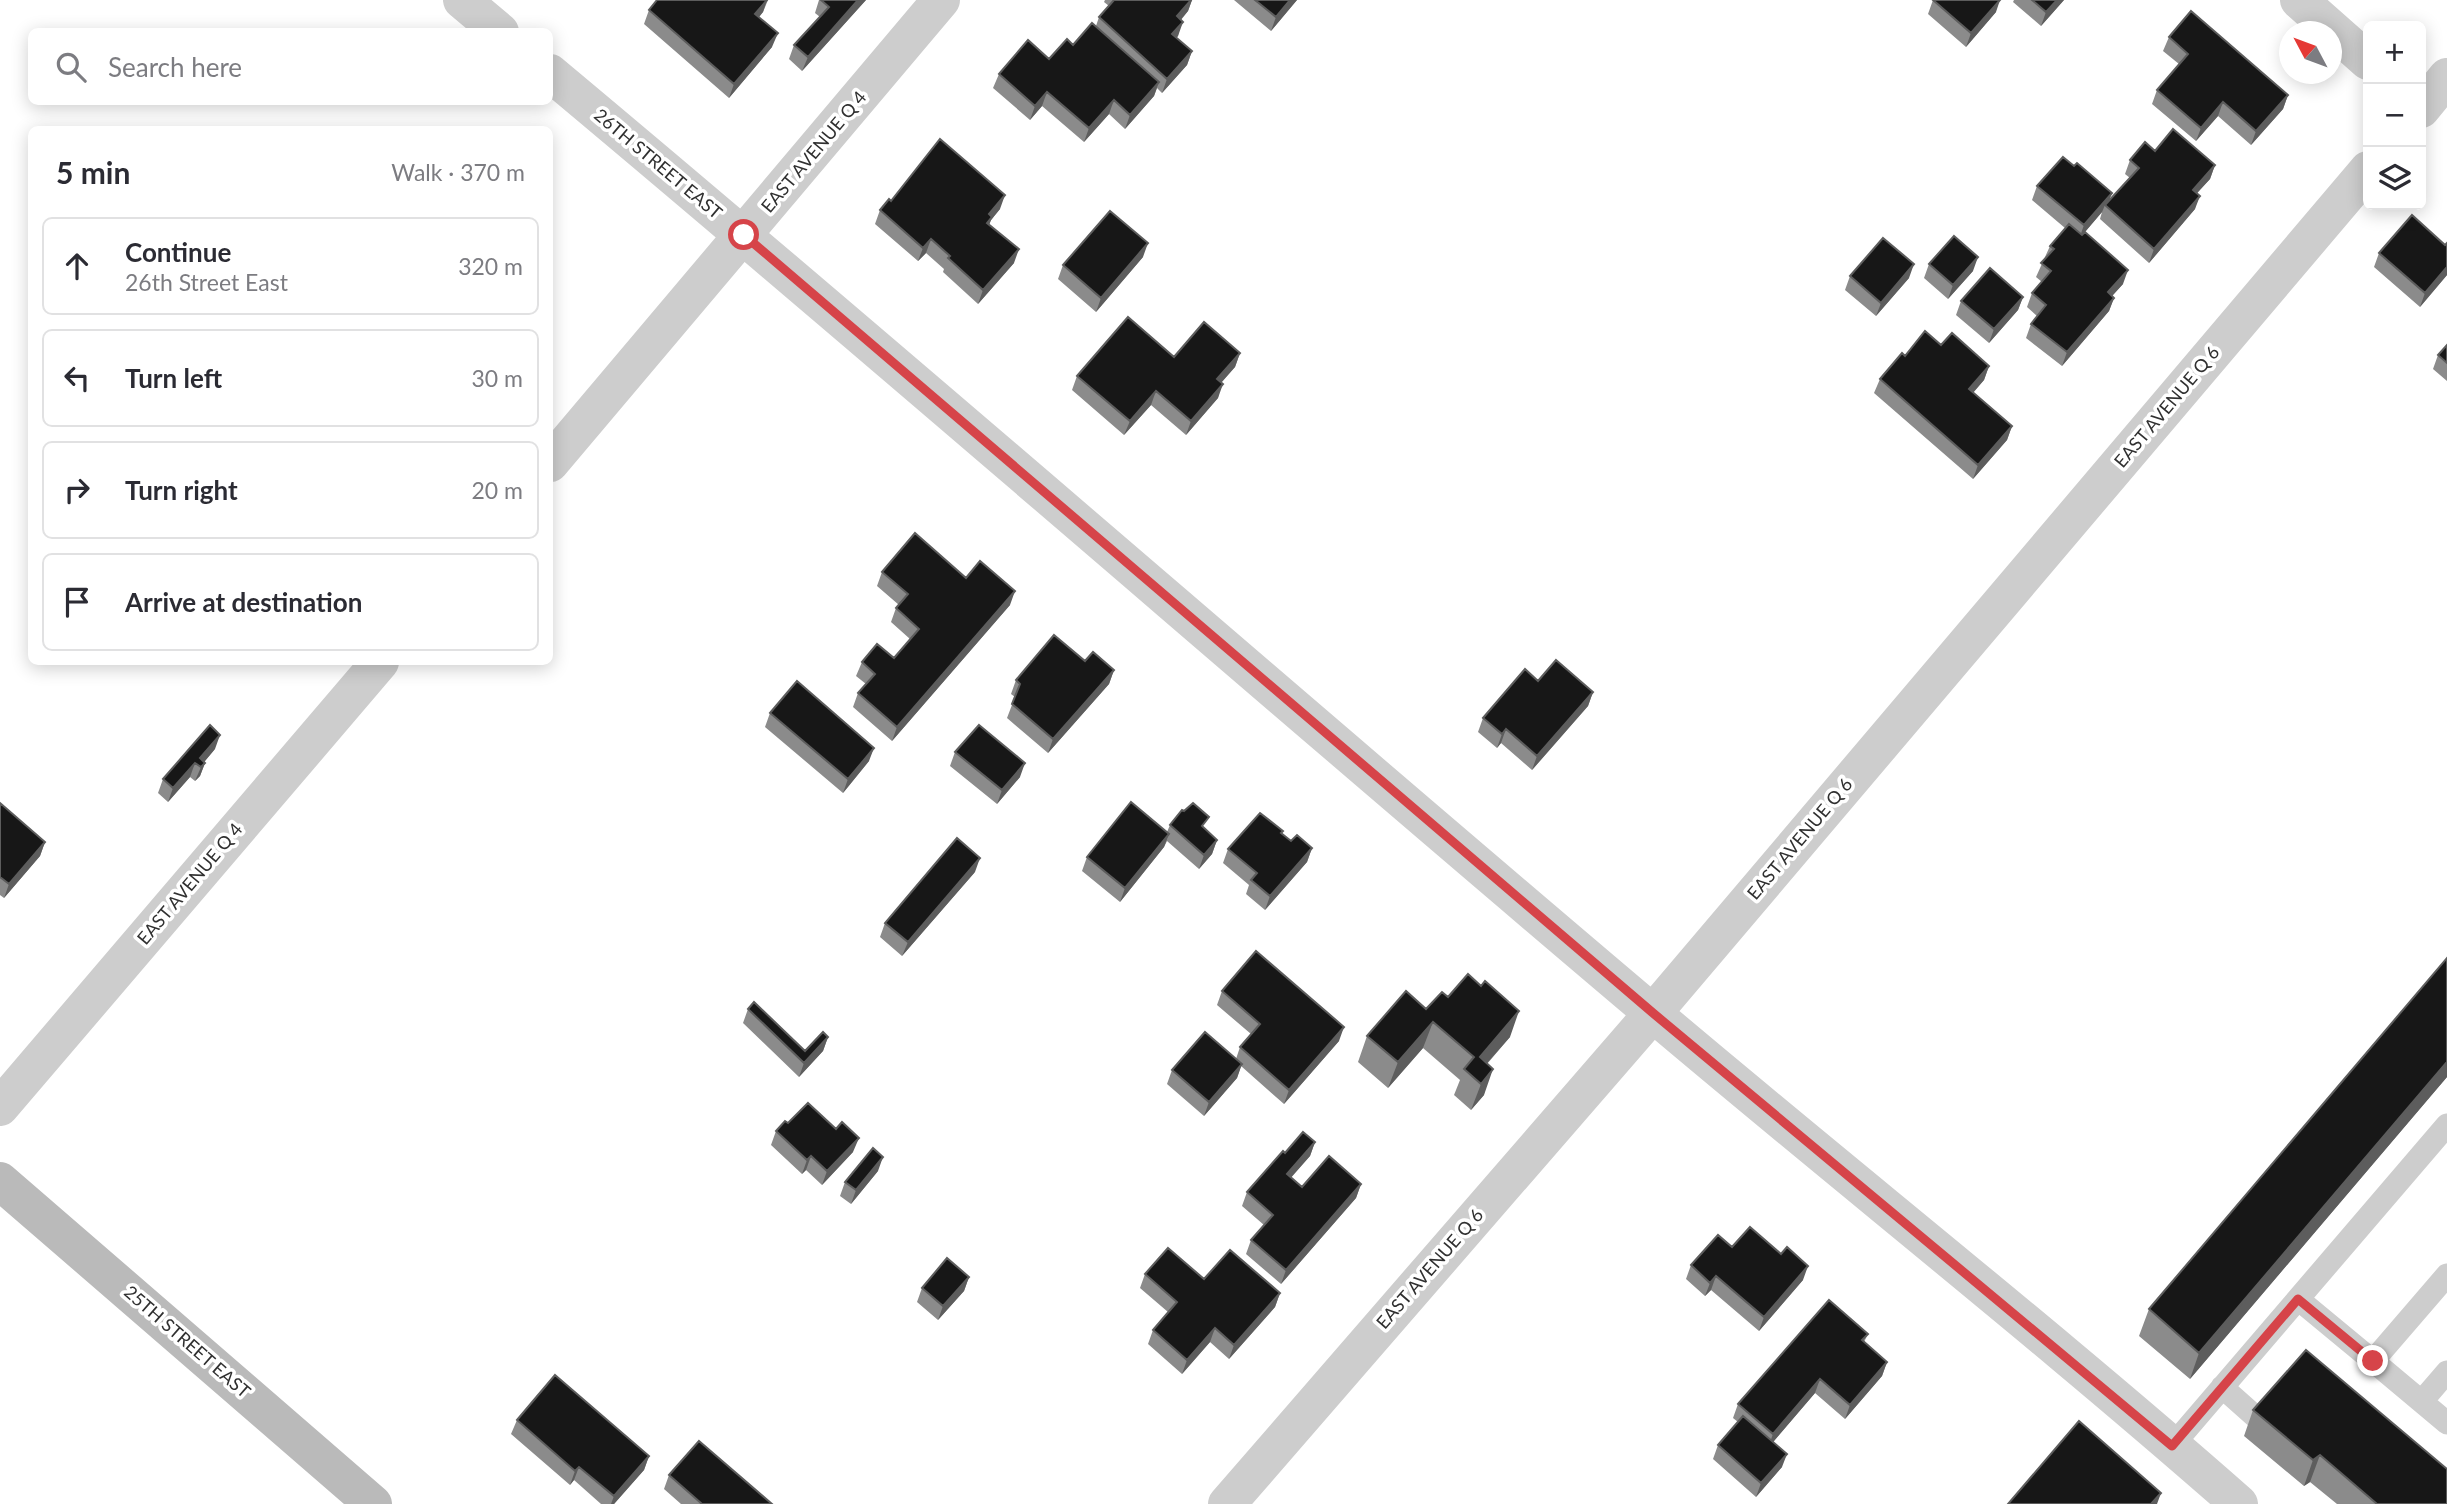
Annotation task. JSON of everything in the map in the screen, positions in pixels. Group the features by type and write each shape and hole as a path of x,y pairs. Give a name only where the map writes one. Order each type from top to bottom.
{"main road":[{"name":"25TH STREET EAST","path":"0,1181 373,1504"}],"street":[{"path":"462,0 495,28"},
{"name":"EAST AVENUE Q 4","path":"553,459 941,0"},
{"path":"2299,0 2363,57"},
{"name":"26TH STREET EAST","path":"553,76 744,235 1653,1013 2239,1504"},
{"path":"2428,113 2447,77"},
{"name":"EAST AVENUE Q 6","path":"1227,1504 1653,1013 2363,176"},
{"name":"EAST AVENUE Q 4","path":"0,1107 377,665"}],"lane":[{"path":"2172,1446 2447,1125"},
{"path":"2373,1361 2447,1275"},
{"path":"2298,1299 2446,1419"},
{"path":"2422,1402 2447,1372"},
{"path":"2222,1387 2258,1419"}],"building":[{"path":"657,0 767,0 755,14 778,33 734,84 649,10"},
{"path":"821,0 858,0 808,57 794,45 829,7"},
{"path":"1114,0 1191,0 1177,16 1183,22 1172,34 1192,51 1167,79 1099,17"},
{"path":"1255,0 1290,0 1276,17"},
{"path":"1933,0 2000,0 1971,33"},
{"path":"2032,0 2057,0 2046,12"},
{"path":"2191,11 2288,95 2256,131 2223,102 2201,128 2157,90 2188,54 2169,37"},
{"path":"1092,23 1159,82 1130,115 1114,100 1089,128 1047,92 1035,106 999,74 1028,40 1049,59 1067,39 1073,45"},
{"path":"2173,129 2215,165 2193,190 2200,196 2154,249 2105,205 2139,168 2130,160 2145,142 2155,151"},
{"path":"940,139 1005,195 989,214 992,217 987,223 1019,249 983,290 931,239 923,248 880,210 889,199 891,201"},
{"path":"2063,157 2074,166 2077,163 2112,193 2084,225 2037,186"},
{"path":"1110,211 1148,243 1101,298 1063,265"},
{"path":"2412,215 2445,245 2447,243 2447,267 2425,293 2379,253"},
{"path":"2069,224 2082,235 2085,232 2128,270 2108,292 2114,298 2067,352 2031,324 2046,305 2032,293 2051,271 2041,263 2054,249 2050,246"},
{"path":"1954,236 1978,257 1953,285 1929,264"},
{"path":"1883,238 1914,264 1881,303 1850,276"},
{"path":"1990,268 2023,297 1994,329 1961,301"},
{"path":"1128,317 1174,357 1204,322 1240,353 1217,379 1223,384 1191,421 1156,391 1130,421 1077,376"},
{"path":"1925,331 1941,345 1952,333 1989,366 1969,389 2012,426 1978,465 1880,379 1902,353 1905,356"},
{"path":"2447,345 2447,363 2438,355"},
{"path":"915,533 966,578 980,561 1015,591 897,727 858,693 875,674 862,662 877,644 894,658 919,629 896,608 908,594 882,572"},
{"path":"1054,635 1085,661 1093,652 1114,670 1053,739 1012,704 1020,684 1016,680"},
{"path":"1556,660 1593,692 1537,756 1506,729 1502,734 1483,718 1525,669 1538,681"},
{"path":"797,681 874,748 848,779 770,713"},
{"path":"210,725 220,735 200,758 205,763 201,767 195,763 173,788 163,779"},
{"path":"979,725 1025,763 1002,790 955,752"},
{"path":"1131,802 1169,834 1125,888 1087,857"},
{"path":"0,803 45,842 9,884 0,877"},
{"path":"1193,803 1209,817 1202,826 1217,840 1204,855 1170,825 1182,810"},
{"path":"1260,813 1291,841 1297,835 1312,848 1270,896 1251,880 1257,873 1228,849"},
{"path":"957,838 980,858 908,942 885,923"},
{"path":"1256,951 1344,1027 1289,1090 1240,1047 1260,1024 1222,991"},
{"path":"2447,958 2447,1062 2199,1353 2149,1309"},
{"path":"1468,974 1481,986 1485,981 1519,1011 1480,1057 1493,1069 1481,1084 1464,1069 1474,1057 1433,1022 1398,1062 1367,1036 1406,991 1426,1009 1442,992 1448,997"},
{"path":"754,1002 805,1051 823,1032 828,1037 804,1063 748,1009"},
{"path":"1205,1032 1242,1064 1209,1102 1172,1070"},
{"path":"808,1103 836,1129 842,1122 859,1138 827,1171 811,1156 807,1160 776,1131"},
{"path":"1303,1132 1315,1142 1287,1174 1302,1187 1329,1156 1361,1184 1286,1270 1251,1240 1273,1215 1247,1192"},
{"path":"873,1148 883,1157 856,1190 845,1182"},
{"path":"1750,1227 1781,1254 1787,1247 1808,1266 1764,1317 1716,1276 1710,1283 1691,1265 1718,1235 1732,1247"},
{"path":"1168,1248 1204,1279 1230,1250 1280,1293 1234,1345 1215,1328 1187,1360 1153,1330 1177,1302 1145,1274"},
{"path":"947,1258 969,1277 943,1306 922,1288"},
{"path":"1829,1300 1868,1334 1862,1340 1887,1362 1850,1405 1820,1379 1773,1434 1738,1404"},
{"path":"2306,1350 2447,1469 2447,1504 2377,1504 2320,1455 2313,1460 2253,1410"},
{"path":"555,1375 649,1456 614,1496 579,1467 575,1471 517,1420"},
{"path":"1743,1416 1787,1454 1761,1483 1718,1445"},
{"path":"2079,1421 2161,1493 2151,1504 2008,1504"},
{"path":"699,1441 772,1504 702,1504 669,1475"}],"route":[{"path":"744,235 1653,1013 2172,1446 2298,1299 2373,1361"}]}
